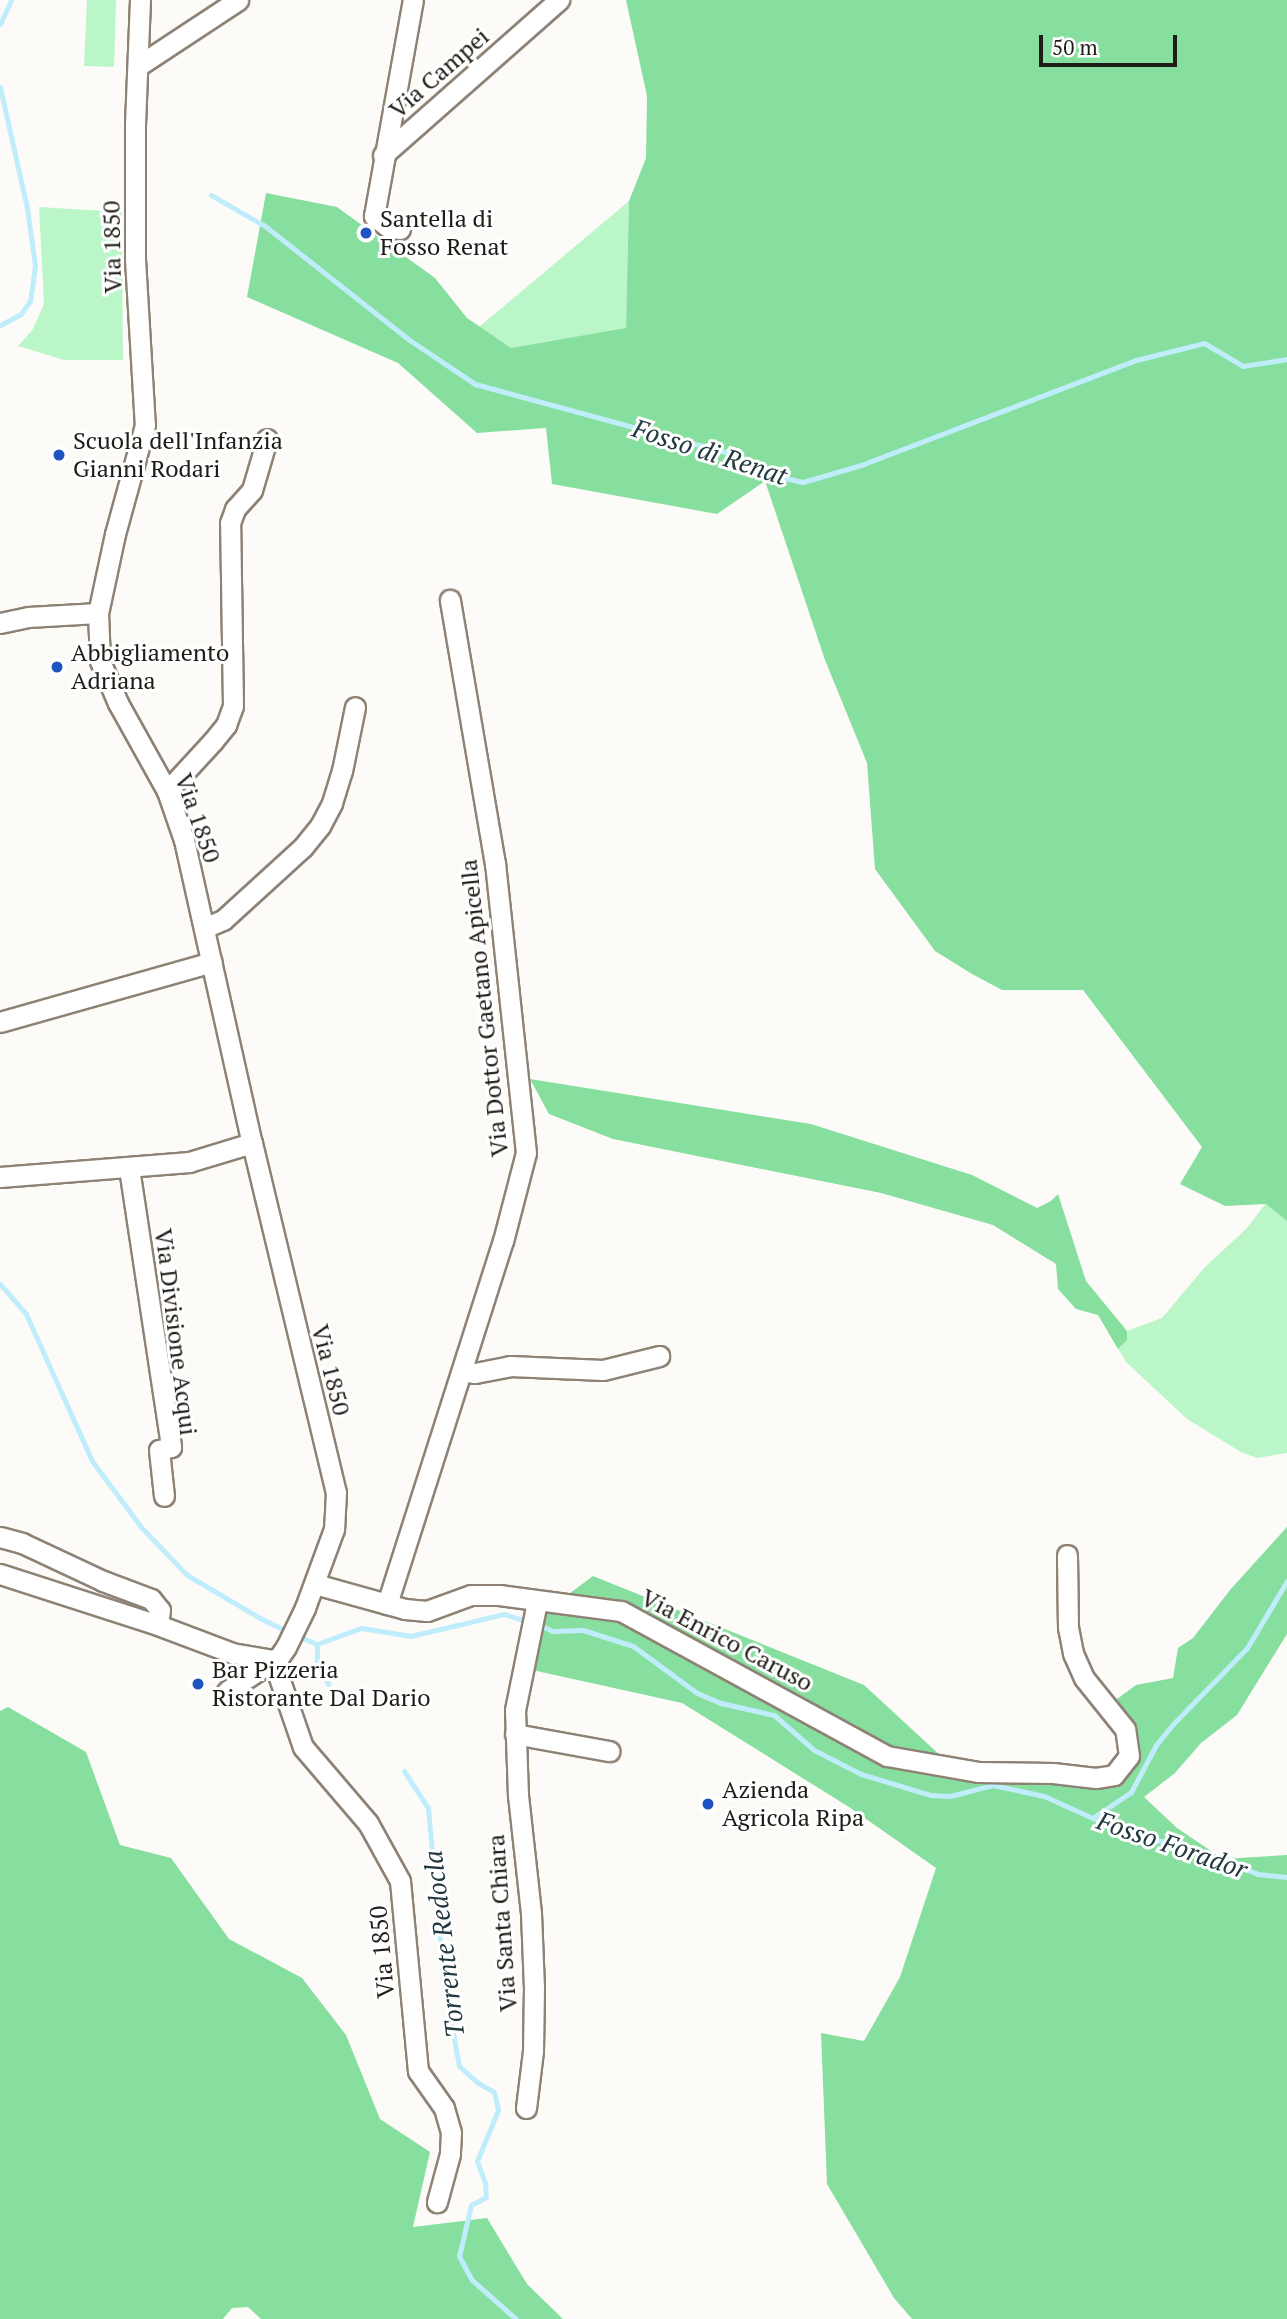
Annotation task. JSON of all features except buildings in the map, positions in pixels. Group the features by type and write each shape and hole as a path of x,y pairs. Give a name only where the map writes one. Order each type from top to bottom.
{"street":[{"name":"Via 1850","path":"140,0 135,259 145,425 115,534 98,613 100,661 118,702 167,791 184,841 252,1143 336,1492 334,1529 315,1584 280,1654 303,1747 368,1823 400,1881 418,2071 444,2108 451,2132 450,2154 436,2202"},
{"path":"138,66 238,0"},
{"name":"Via Campei","path":"400,229 380,223 374,216 412,7 426,0"},
{"name":"Via Campei","path":"383,155 559,0"},
{"path":"167,791 214,741 226,725 233,706 230,523 234,509 252,490 267,439"},
{"name":"Via Dottor Gaetano Apicella","path":"387,1604 462,1371 522,1176 526,1153 495,864 450,600"},
{"path":"0,623 28,617 98,613"},
{"path":"204,928 223,920 303,847 320,826 342,771 355,707"},
{"path":"0,1022 212,962"},
{"path":"0,1177 190,1162 252,1143"},
{"name":"Via Divisione Acqui","path":"129,1168 171,1447 159,1450 164,1496"},
{"path":"462,1371 475,1373 509,1366 603,1370 659,1356"},
{"path":"0,1537 22,1543 103,1581 150,1599 160,1610 158,1625"},
{"name":"Via Enrico Caruso","path":"315,1584 387,1604 427,1611 471,1595 499,1595 621,1612 887,1756 978,1772 1053,1773 1096,1778 1114,1775 1129,1756 1125,1729 1084,1678 1073,1653 1068,1627 1067,1555"},
{"path":"0,1574 158,1625 232,1653 280,1654"},
{"name":"Via Santa Chiara","path":"526,2108 533,2052 534,1988 515,1734 517,1699 537,1602"},
{"path":"227,1691 280,1654"},
{"path":"515,1734 609,1751"}],"green space":[{"path":"87,0 116,0 114,67 84,66"},
{"path":"626,0 1287,0 1287,1221 1266,1204 1225,1206 1180,1184 1202,1147 1083,990 1002,990 972,974 935,951 875,869 867,763 825,660 765,481 717,514 552,484 546,428 477,433 398,363 247,297 266,193 337,207 435,278 467,318 511,348 626,328 629,201 646,158 647,96"},
{"path":"629,201 626,329 511,348 479,327"},
{"path":"39,207 122,212 123,360 64,360 18,346 33,329 44,304"},
{"path":"530,1079 811,1124 972,1175 1037,1208 1058,1194 1086,1281 1127,1331 1127,1340 1118,1349 1098,1315 1076,1309 1058,1289 1056,1264 993,1225 881,1193 613,1139 549,1114"},
{"path":"1266,1203 1287,1221 1287,1453 1257,1458 1241,1452 1187,1419 1126,1362 1118,1349 1127,1340 1127,1331 1162,1318 1204,1268 1247,1228"},
{"path":"1287,1527 1287,1634 1237,1715 1201,1743 1175,1773 1144,1797 1177,1828 1223,1859 1287,1855 1287,2319 912,2319 894,2298 827,2184 821,2033 864,2041 900,1977 936,1868 849,1807 682,1703 532,1670 546,1611 593,1576 864,1685 967,1780 1047,1783 1087,1789 1115,1781 1134,1767 1135,1751 1110,1704 1136,1685 1173,1678 1178,1648 1193,1638 1230,1590"},
{"path":"8,1707 86,1752 120,1845 171,1858 229,1939 302,1978 346,2035 380,2119 430,2152 413,2227 487,2218 527,2284 563,2319 261,2319 248,2307 232,2308 223,2319 0,2319 0,1711"}],"waterway":[{"name":"Torrente Redocla","path":"0,24 11,0"},
{"name":"Torrente Redocla","path":"0,87 27,208 35,266 30,301 21,314 0,325"},
{"name":"Fosso di Renat","path":"211,195 265,226 408,339 475,384 736,455 785,478 803,482 861,465 1136,360 1204,343 1243,366 1287,359"},
{"name":"Torrente Redocla","path":"0,1284 26,1314 92,1461 141,1527 187,1575 289,1632"},
{"path":"1094,1817 1131,1792 1156,1745 1247,1648 1287,1581"},
{"name":"Fosso Forador","path":"317,1644 361,1628 411,1636 504,1614 527,1621"},
{"name":"Fosso Forador","path":"537,1624 553,1631 583,1630 633,1646 697,1693 721,1703 774,1715 814,1750 861,1774 930,1795 950,1796 993,1785 1044,1796 1132,1836 1184,1845 1258,1874 1287,1877"},
{"name":"Torrente Redocla","path":"298,1636 317,1644 317,1662 328,1684"},
{"name":"Torrente Redocla","path":"404,1771 428,1808 444,1984 459,2066 478,2083 494,2092 498,2110 477,2161 485,2183 486,2197 471,2205 459,2256 472,2280 516,2319"}],"place":[{"name":"Santella di Fosso Renat","path":"366,233"},
{"name":"Scuola dell'Infanzia Gianni Rodari","path":"59,455"},
{"name":"Abbigliamento Adriana","path":"57,667"},
{"name":"Bar Pizzeria Ristorante Dal Dario","path":"198,1684"},
{"name":"Azienda Agricola Ripa","path":"708,1804"}]}
